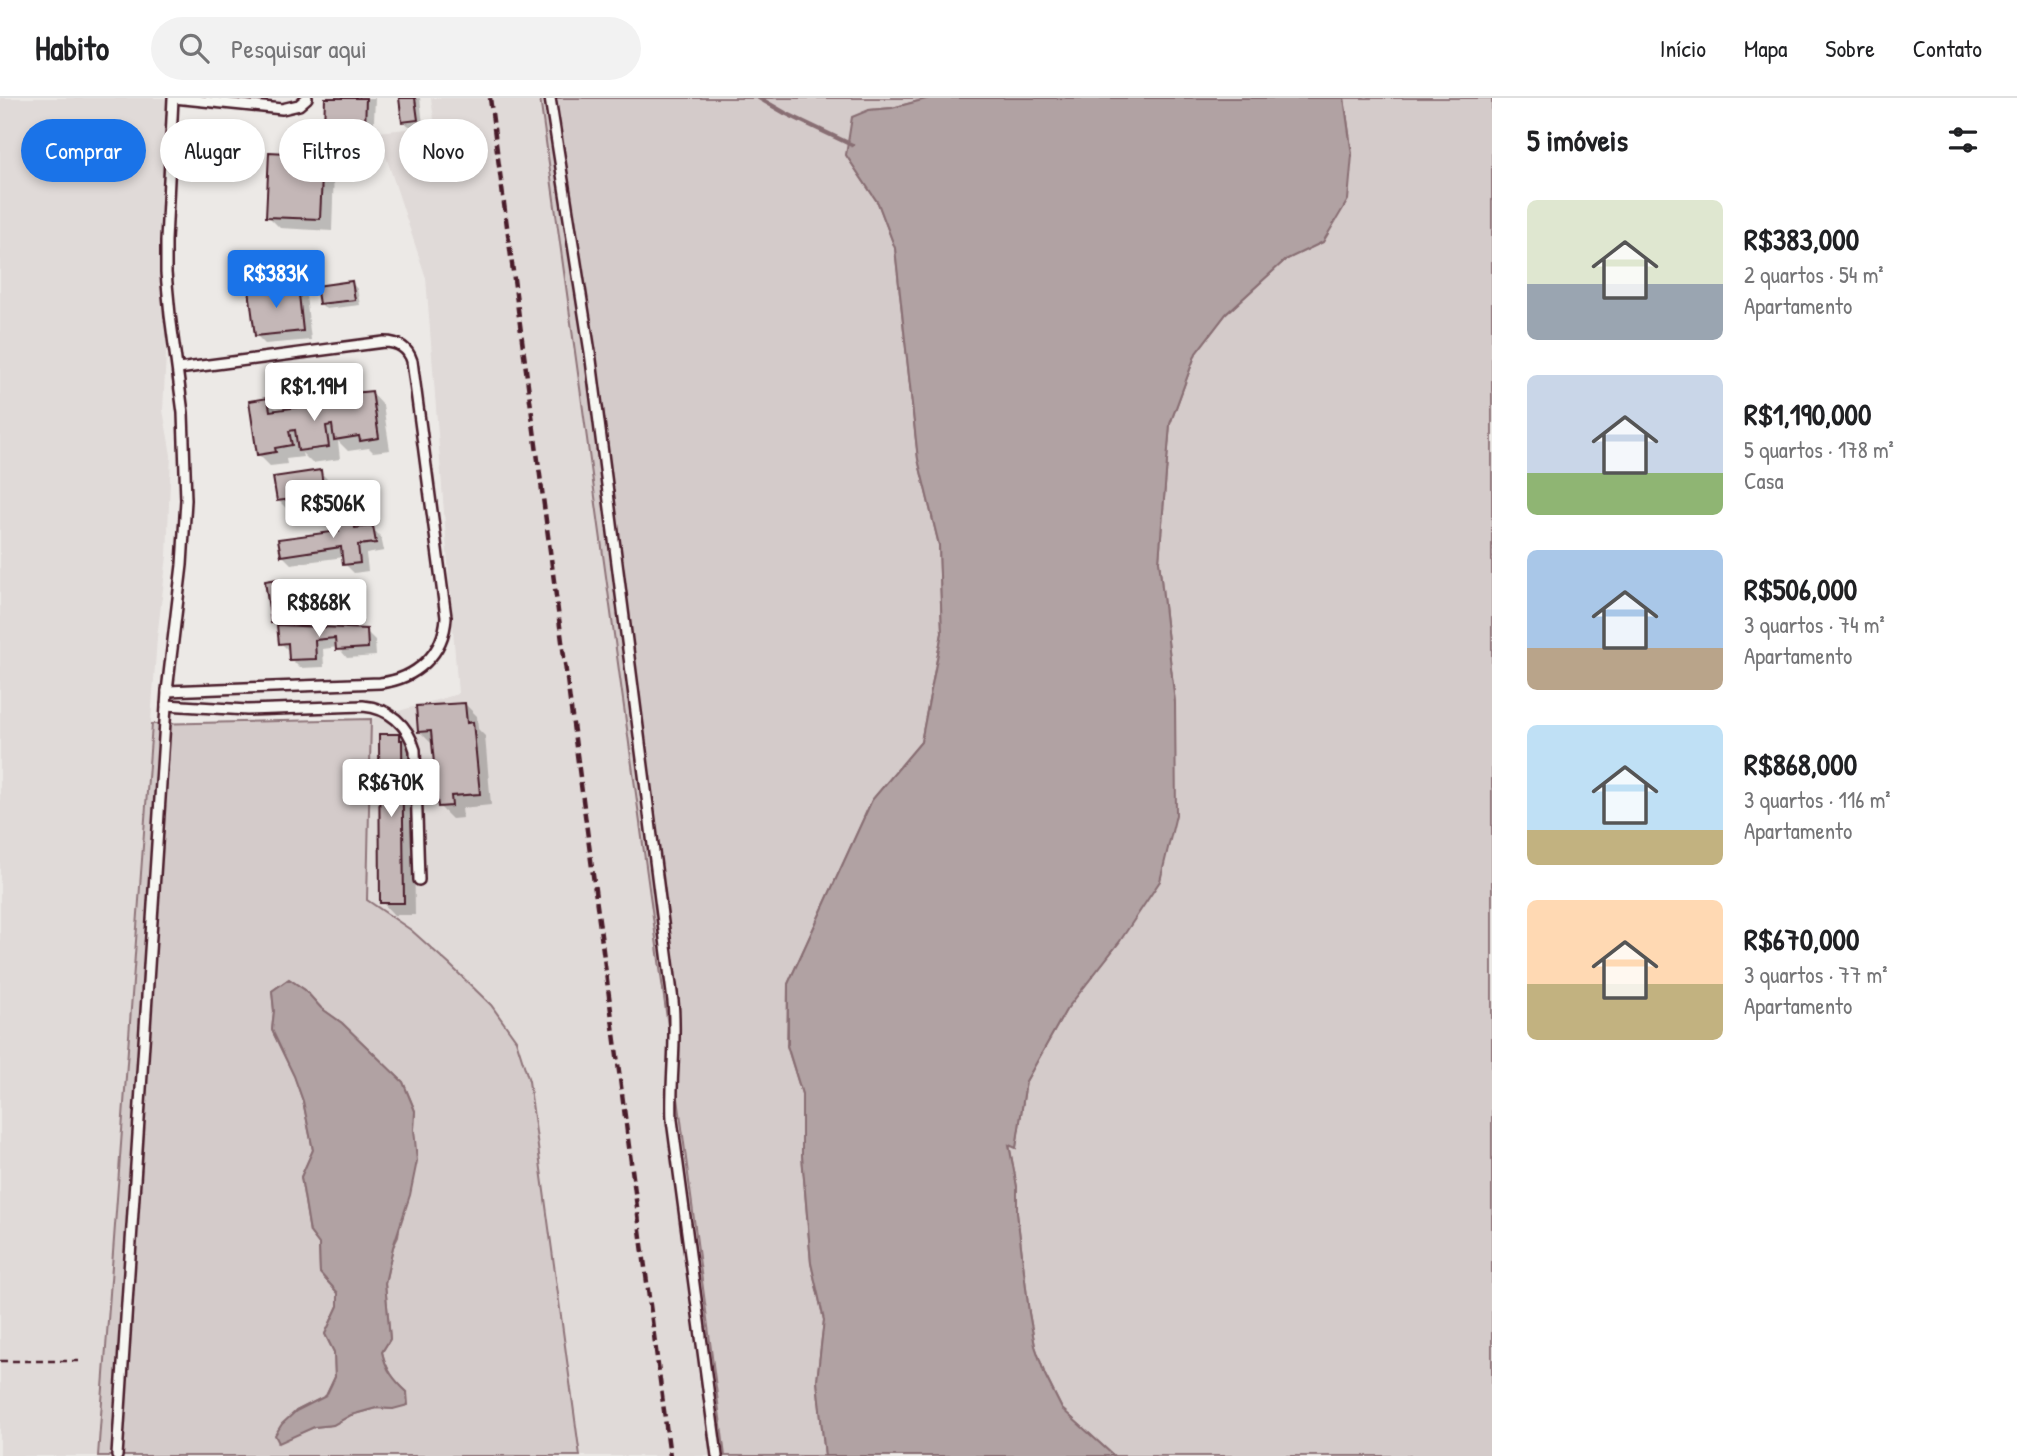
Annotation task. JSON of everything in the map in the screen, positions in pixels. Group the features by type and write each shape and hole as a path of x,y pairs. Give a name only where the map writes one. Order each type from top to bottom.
{"lane":[{"path":"117,1456 167,691 182,565 186,500 184,424 166,262 173,98 282,109 299,105 307,98"},
{"path":"550,98 592,366 673,1001 675,1029 672,1120 717,1456"},
{"path":"167,691 396,680 416,672 432,657 442,638 446,617 412,361 406,349 394,342 384,342 178,369"},
{"path":"166,705 247,710 363,706 381,709 392,715 409,733 415,750 419,880"}],"path":[{"path":"0,1361 83,1361"}],"shaded area":[{"path":"0,98 180,98 179,119 160,119 160,182 175,182 163,410 171,455 167,556 157,638 98,1456 0,1456"},
{"path":"431,98 540,98 725,1456 580,1456 529,1081 516,1040 491,1005 450,965 411,930 367,900 371,719 458,694 426,278 385,153 385,131 399,130 399,182 488,182 488,119 434,119"},
{"path":"540,98 930,98 892,108 869,110 846,155 878,203 895,248 918,459 939,545 942,633 921,742 872,800 788,984 787,1046 802,1094 802,1155 811,1263 824,1320 817,1381 825,1456 725,1456"},
{"path":"930,98 1344,98 1352,155 1348,200 1323,242 1285,260 1226,314 1196,353 1170,424 1159,561 1175,703 1176,815 1160,881 1120,941 1066,1010 1026,1081 1016,1148 1009,1145 1017,1187 1017,1213 1035,1346 1045,1375 1062,1409 1114,1456 825,1456 817,1381 824,1320 811,1263 802,1155 802,1094 787,1045 788,984 872,800 921,742 942,633 939,545 918,459 895,248 878,203 846,155 852,117 869,110 892,108"},
{"path":"1344,98 1492,98 1492,1456 1114,1456 1062,1409 1045,1375 1035,1346 1017,1213 1017,1187 1009,1144 1016,1147 1026,1081 1066,1010 1120,941 1175,703 1159,561 1170,424 1196,353 1226,314 1285,260 1323,242 1352,155"},
{"path":"371,719 367,900 411,930 491,1005 516,1040 529,1081 580,1456 98,1456 152,724","holes":["289,979 305,990 321,1008 342,1023 403,1082 415,1111 398,1237 385,1283 390,1339 382,1352 391,1374 407,1392 393,1409 376,1408 351,1415 333,1425 314,1427 279,1442 296,1411 326,1396 335,1377 334,1352 325,1334 338,1306 338,1293 320,1273 319,1244 310,1232 301,1177 313,1150 303,1101 294,1075 272,1030 272,991"]},
{"path":"289,979 342,1023 403,1082 415,1111 417,1161 385,1283 390,1339 382,1352 391,1374 407,1392 408,1405 393,1409 376,1408 351,1415 333,1425 314,1427 279,1443 275,1435 282,1424 296,1411 326,1396 335,1377 334,1352 325,1334 338,1306 338,1293 320,1273 319,1244 310,1232 301,1177 313,1150 303,1101 272,1030 272,991"}],"building":[{"path":"325,98 366,98 365,119 324,119"},
{"path":"399,98 415,98 418,119 402,119"},
{"path":"269,152 279,153 279,182 322,182 320,219 266,217"},
{"path":"352,281 355,300 319,304 316,286"},
{"path":"298,285 303,331 255,336 249,290"},
{"path":"372,391 379,438 360,441 359,436 334,440 332,425 326,426 329,447 298,451 295,430 289,431 292,445 275,448 276,452 257,455 249,401 268,398 270,411 344,401 343,394"},
{"path":"321,470 324,495 277,501 273,477"},
{"path":"353,511 355,528 373,526 376,543 358,545 360,563 343,565 341,547 281,556 278,539 339,531 336,513"},
{"path":"278,579 281,595 327,588 331,614 271,623 265,581"},
{"path":"277,625 367,629 368,648 336,650 335,638 315,640 316,659 289,660 288,643 279,644"},
{"path":"465,703 467,723 473,722 480,794 451,796 452,806 438,807 431,731 418,732 416,706"},
{"path":"379,734 400,734 402,740 404,903 380,903"}],"waterway":[{"path":"759,98 852,145"}],"railway":[{"path":"490,98 670,1456"}]}
